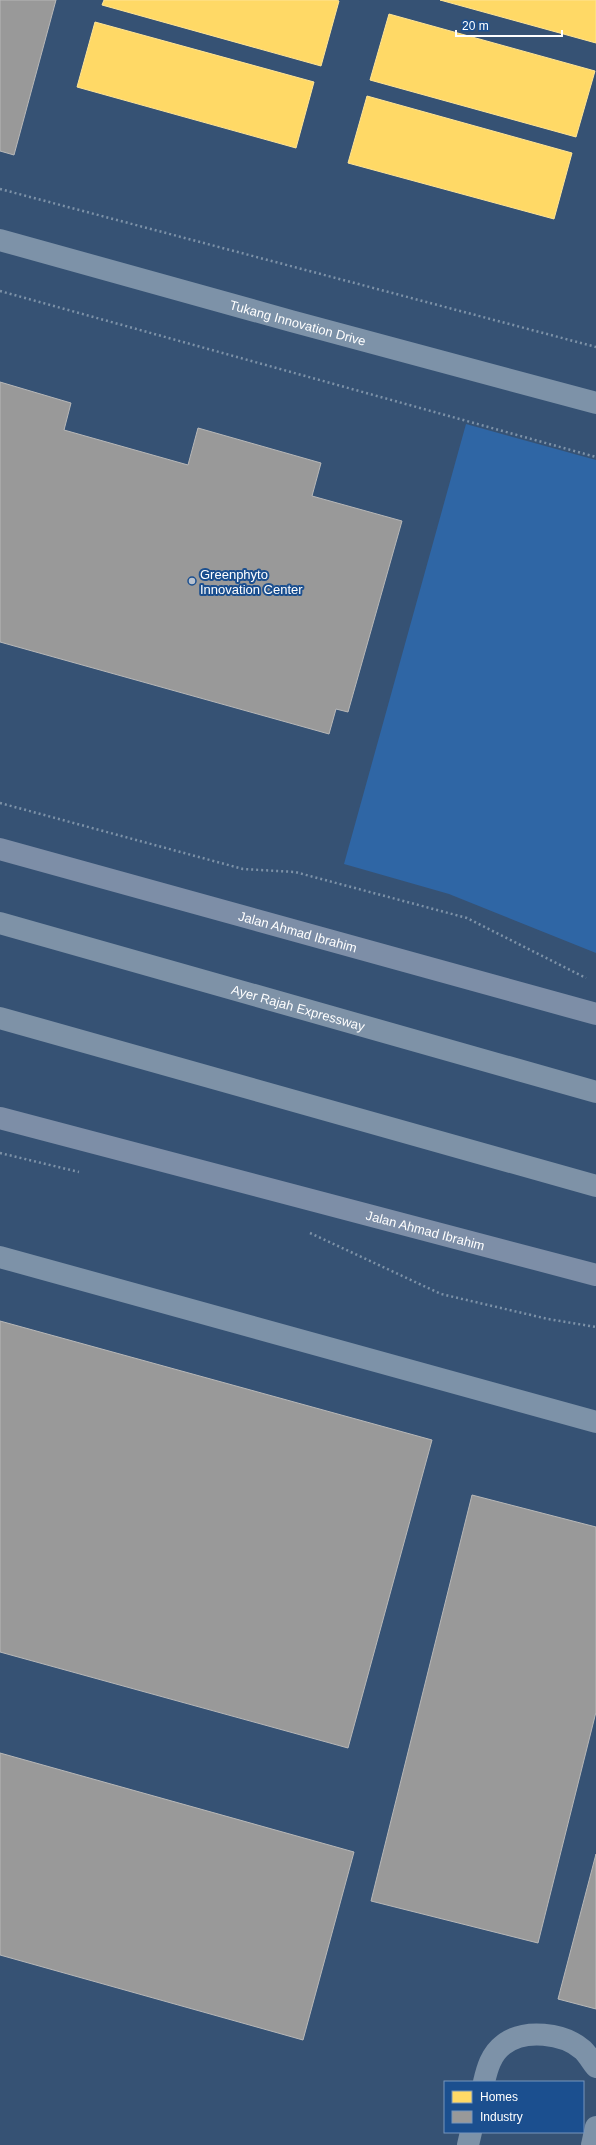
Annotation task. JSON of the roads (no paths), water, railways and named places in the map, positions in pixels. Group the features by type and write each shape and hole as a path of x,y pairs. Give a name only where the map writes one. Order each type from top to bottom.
{"highway":[{"name":"Ayer Rajah Expressway","path":"0,923 596,1092"},
{"path":"0,1018 596,1186"}],"main road":[{"name":"Jalan Ahmad Ibrahim","path":"0,849 596,1014"},
{"name":"Jalan Ahmad Ibrahim","path":"0,1118 596,1275"}],"street":[{"name":"Tukang Innovation Drive","path":"0,240 298,323 596,403"},
{"path":"0,1257 596,1422"},
{"path":"484,2081 488,2064 503,2045 524,2035 552,2034 582,2050 596,2067"},
{"path":"592,2145 596,2127"},
{"path":"468,2145 471,2133"}],"place":[{"name":"Greenphyto Innovation Center","path":"192,581"}]}
